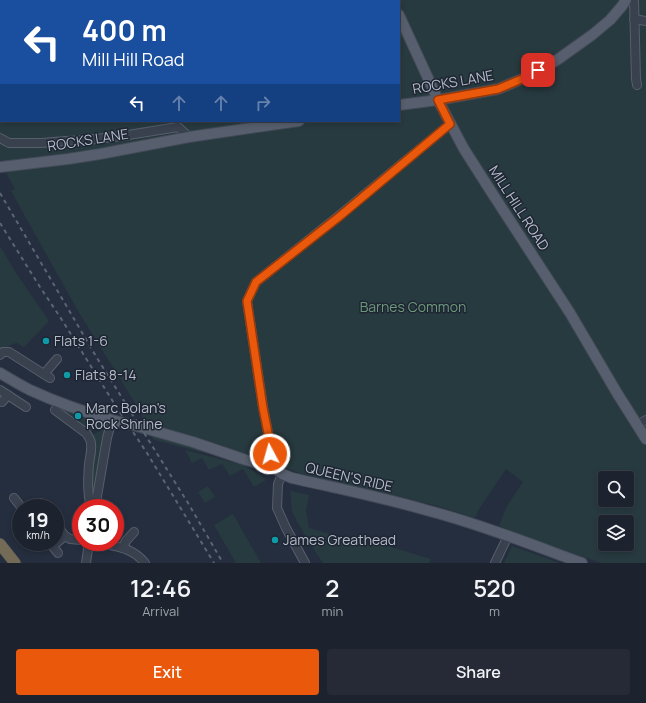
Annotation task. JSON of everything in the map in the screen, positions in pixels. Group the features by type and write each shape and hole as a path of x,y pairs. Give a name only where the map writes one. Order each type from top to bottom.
{"highway":[{"path":"0,544 15,563"}],"main road":[{"name":"ROCKS LANE","path":"400,105 438,100 498,89 529,76 557,60 592,35 610,20 626,0"},
{"name":"MILL HILL ROAD","path":"400,17 438,100 464,149 570,313 627,409 642,423 646,439"},
{"name":"ROCKS LANE","path":"1,167 93,155 189,136 292,122"},
{"path":"0,373 28,389 85,412 170,434 246,460 270,464"},
{"name":"QUEEN'S RIDE","path":"270,464 282,474 292,478 391,500 426,510 508,536 582,563"}],"street":[{"path":"634,0 637,85"},
{"path":"634,19 646,21"},
{"path":"270,464 270,443 263,408 247,301 256,282 340,216 450,124"},
{"path":"0,138 9,143 42,143 122,136 178,128 189,136"},
{"path":"0,356 3,352 9,352 47,376 57,359"},
{"path":"0,390 26,407"},
{"path":"2,402 8,396"},
{"path":"55,410 86,433 90,438 92,445 88,490 90,499"},
{"path":"97,499 107,438 112,420"},
{"path":"282,474 278,484 277,508 305,563"},
{"path":"124,546 134,532"},
{"path":"64,533 72,539"},
{"path":"495,563 508,536"},
{"path":"124,548 130,550 140,557 145,563"},
{"path":"86,563 88,551"}],"green space":[{"name":"Barnes Common","path":"400,0 646,0 646,563 602,563 535,541 499,526 507,506 523,482 506,469 479,509 475,518 438,506 299,473 285,467 276,459 265,460 198,437 144,422 140,411 78,311 11,191 15,189 0,162 0,122 400,122"},
{"path":"0,246 16,273 49,321 24,347 17,343 0,350"},
{"path":"40,398 77,412 74,415 78,418 74,422"},
{"path":"86,415 108,422 107,425 103,425 88,433 77,424"},
{"path":"104,429 107,430 93,499 92,499 90,436"},
{"path":"150,434 240,462 154,440"},
{"path":"185,450 243,465 266,480 254,487 243,469 230,476 222,464 209,470 202,458 192,463"},
{"path":"208,486 215,497 205,503 198,492"},
{"path":"290,491 309,495 306,510 309,528 370,545 371,541 431,559 429,563 323,563 307,539 292,512"},
{"path":"233,514 261,563 236,563 214,525"},
{"path":"512,546 560,563 504,563"}],"railway":[{"path":"0,193 97,358 188,503 223,563"},
{"path":"0,223 147,453 214,563"}],"place":[{"name":"Flats 1-6","path":"46,341"},
{"name":"Flats 8-14","path":"67,375"},
{"name":"Marc Bolan's Rock Shrine","path":"78,416"},
{"name":"James Greathead","path":"275,540"}],"route":[{"path":"270,454 270,443 263,408 247,301 256,282 340,216 450,124 438,100 498,89 529,76 538,70"}]}
